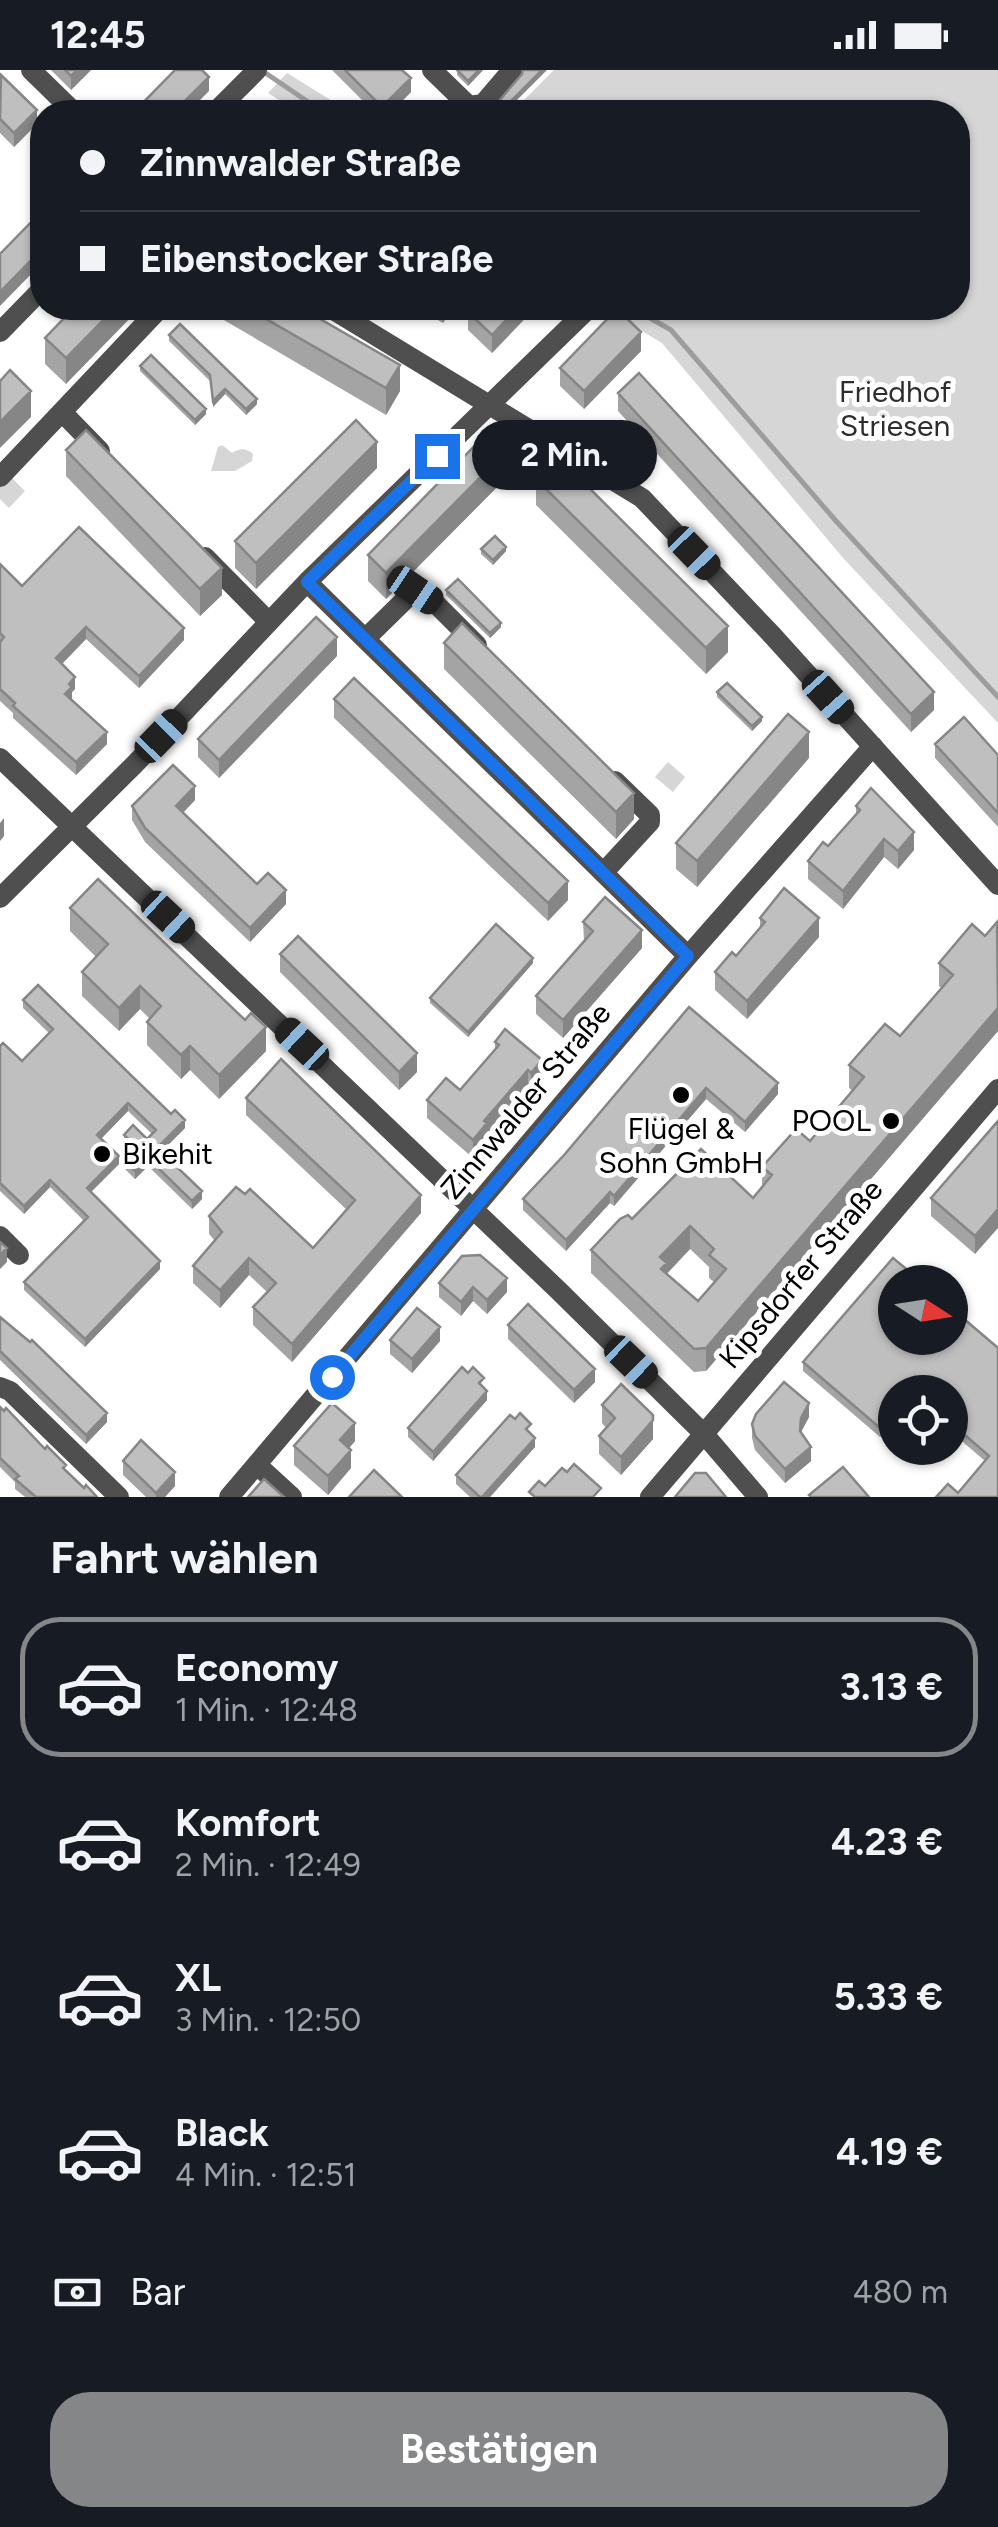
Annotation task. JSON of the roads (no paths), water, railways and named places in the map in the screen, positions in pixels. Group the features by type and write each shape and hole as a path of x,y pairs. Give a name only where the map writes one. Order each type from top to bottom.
{"street":[{"path":"31,70 62,100"},
{"path":"432,70 463,100"},
{"path":"486,100 512,70"},
{"path":"227,100 254,73"},
{"path":"0,332 30,301"},
{"path":"0,476 149,320"},
{"path":"350,320 642,498 998,885"},
{"path":"0,898 307,582 576,320"},
{"path":"62,414 114,466"},
{"path":"192,544 269,622"},
{"path":"307,582 688,956"},
{"path":"365,639 415,590 437,605 496,663"},
{"name":"Zinnwalder Straße","path":"229,1497 688,956 872,746"},
{"path":"0,758 704,1434 758,1497"},
{"path":"597,763 650,815 650,822 604,873"},
{"name":"Kipsdorfer Straße","path":"650,1497 998,1090"},
{"path":"0,1236 19,1255"},
{"path":"0,1387 10,1391 119,1497"},
{"path":"257,1465 292,1497"}],"waterway":[{"path":"264,72 305,100"},
{"path":"653,320 671,330 836,521 998,697"}],"place":[{"name":"Flügel & Sohn GmbH","path":"681,1095"},
{"name":"POOL","path":"891,1121"},
{"name":"Bikehit","path":"102,1154"}],"park label":[{"name":"Friedhof Striesen","path":"895,409"}]}
